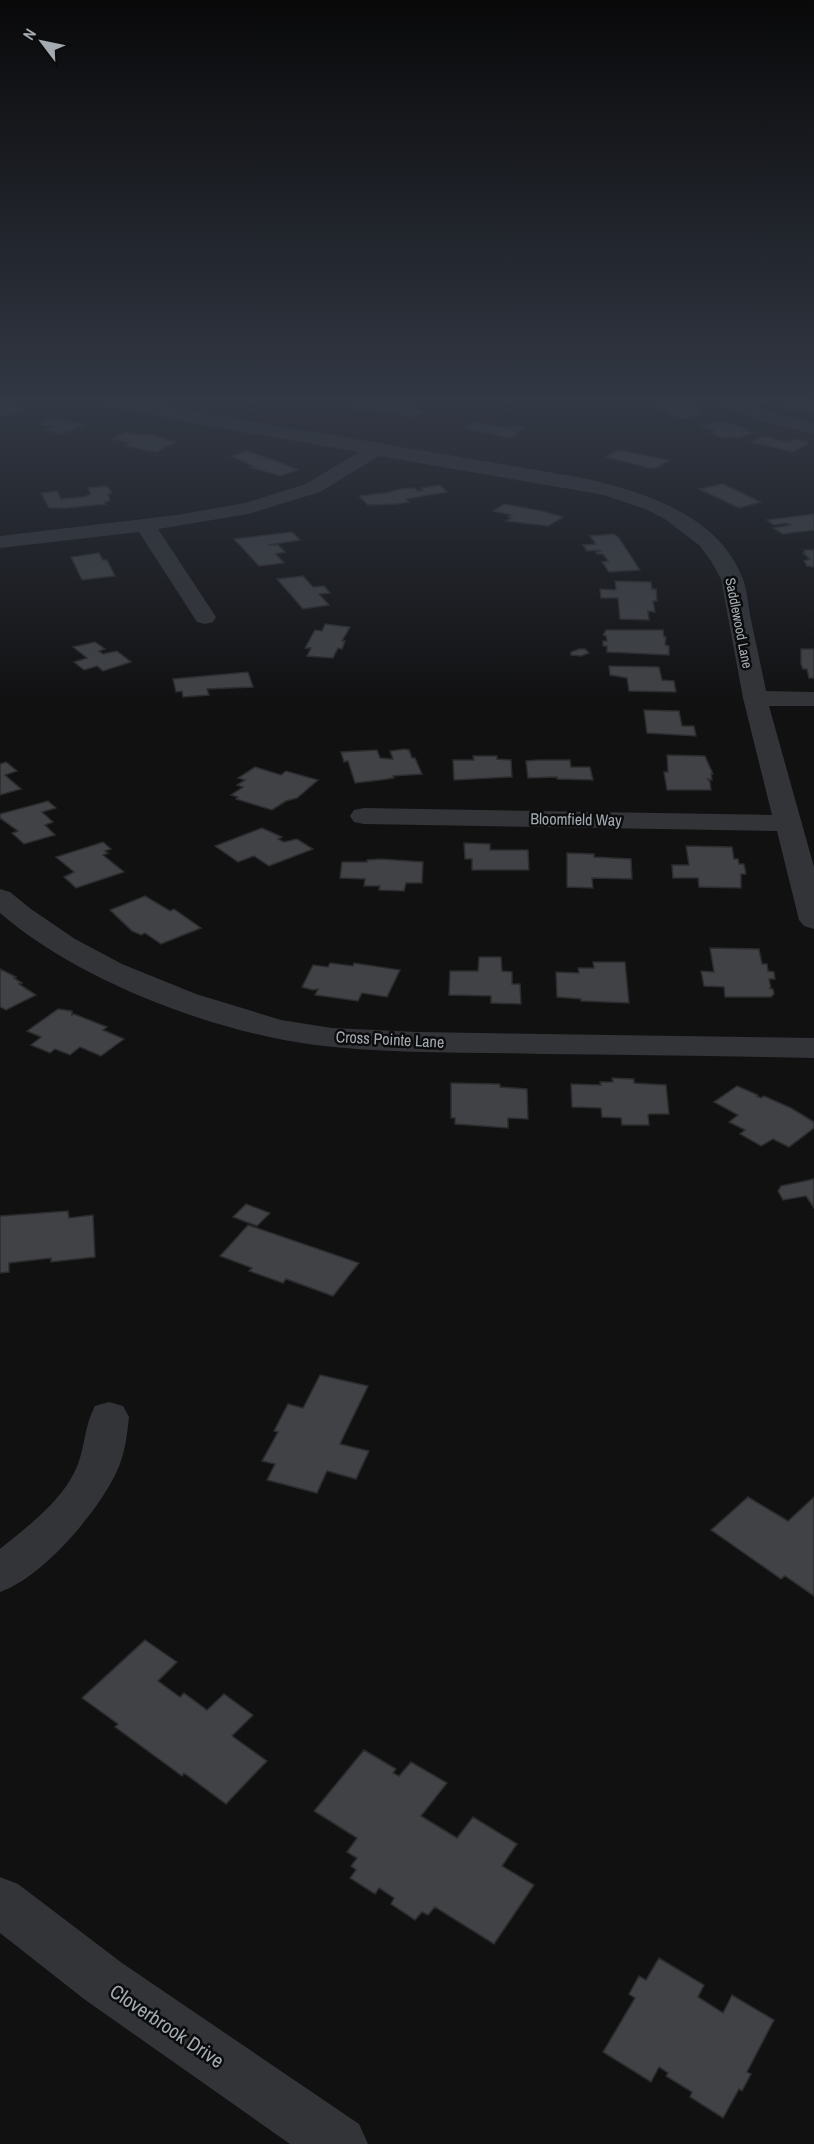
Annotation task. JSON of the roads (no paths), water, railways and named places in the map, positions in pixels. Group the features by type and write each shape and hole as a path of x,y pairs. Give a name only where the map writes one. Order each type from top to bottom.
{"street":[{"path":"0,542 145,525 238,511 266,503"},
{"name":"Saddlewood Lane","path":"650,503 673,514 702,537 718,554 729,571 736,592 741,634 755,698 814,920"},
{"path":"145,525 205,617"},
{"path":"755,698 814,699"},
{"name":"Bloomfield Way","path":"364,816 788,823"},
{"name":"Cross Pointe Lane","path":"0,898 35,926 104,969 230,1017 283,1031 407,1041 814,1048"},
{"path":"0,1574 57,1522 86,1488 99,1463 109,1417"},
{"name":"Cloverbrook Drive","path":"0,1901 103,1981 339,2144"}]}
